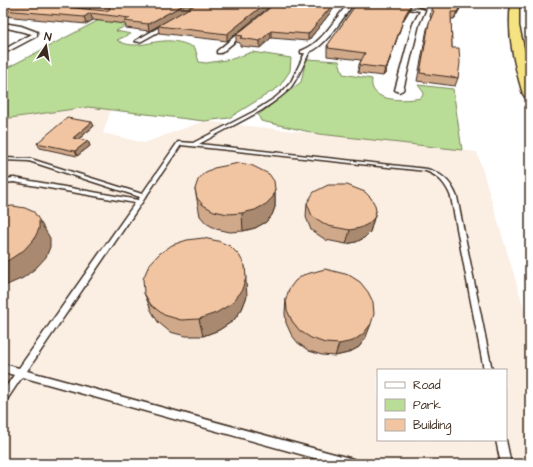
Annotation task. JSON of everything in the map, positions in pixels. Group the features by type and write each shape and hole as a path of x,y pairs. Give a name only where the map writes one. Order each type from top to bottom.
{"highway":[{"path":"515,3 515,31 518,52 530,94"}],"street":[{"path":"79,12 97,3"},
{"path":"305,51 318,46 343,12 352,3"},
{"path":"387,5 413,7 423,10 416,24 399,90"},
{"path":"72,11 94,13"},
{"path":"138,41 180,17"},
{"path":"219,52 253,24"},
{"path":"3,25 31,30 35,33 34,36 3,52"},
{"path":"3,30 11,26"}],"lane":[{"path":"195,144 259,109 284,91 294,79 305,51"},
{"path":"3,398 180,142 427,170 436,173 449,183 454,197 488,369"},
{"path":"3,159 29,160 143,196"},
{"path":"3,181 14,180 139,202"},
{"path":"3,368 353,464"},
{"path":"501,441 506,464"}],"shaded area":[{"path":"88,107 111,110 103,133 144,143 204,121 477,152 530,328 530,464 3,464 3,119"}],"green space":[{"path":"132,3 167,3 116,31 131,34 117,40 123,43 129,45 140,45 164,41 180,42 195,48 199,62 206,63 232,59 252,52 291,58 290,71 279,87 229,118 204,121 88,107 3,119 3,70"},
{"path":"306,59 339,61 343,74 372,79 372,87 376,93 389,99 406,100 421,98 424,93 418,85 453,89 462,150 319,134 261,121 258,115 301,82"}],"building":[{"path":"3,3 22,3 106,11 110,9 109,6 88,4 187,3 148,24 124,21 130,18 90,13 84,17 3,10"},
{"path":"198,3 266,3 227,34 158,26"},
{"path":"276,3 334,3 308,34 271,31 260,41 240,38 243,36 236,35"},
{"path":"357,3 396,3 411,5 405,15 385,68 359,65 365,53 328,48 329,46 327,46"},
{"path":"433,3 462,3 457,12 451,12 452,48 459,48 460,63 458,78 420,73 429,23 434,11 432,10"},
{"path":"67,118 92,122 73,138 88,141 75,151 37,143"},
{"path":"239,163 251,165 269,174 274,181 275,189 273,197 266,204 255,210 242,213 228,214 214,211 203,205 197,198 195,189 198,180 204,173 214,168"},
{"path":"328,185 347,185 365,192 375,205 376,211 374,218 368,224 360,228 350,230 328,226 312,216 307,203 314,192"},
{"path":"13,206 25,208 34,212 39,220 39,229 34,239 24,250 3,263 3,207"},
{"path":"203,238 218,241 230,246 239,255 245,266 246,278 241,292 231,304 216,313 199,319 181,320 164,315 151,305 144,293 143,279 149,265 159,254 172,245 187,240"},
{"path":"325,269 349,275 360,282 368,292 373,302 374,314 371,324 363,334 353,341 339,344 325,343 311,338 300,331 292,321 287,310 286,299 289,289 295,281 303,275"}]}
